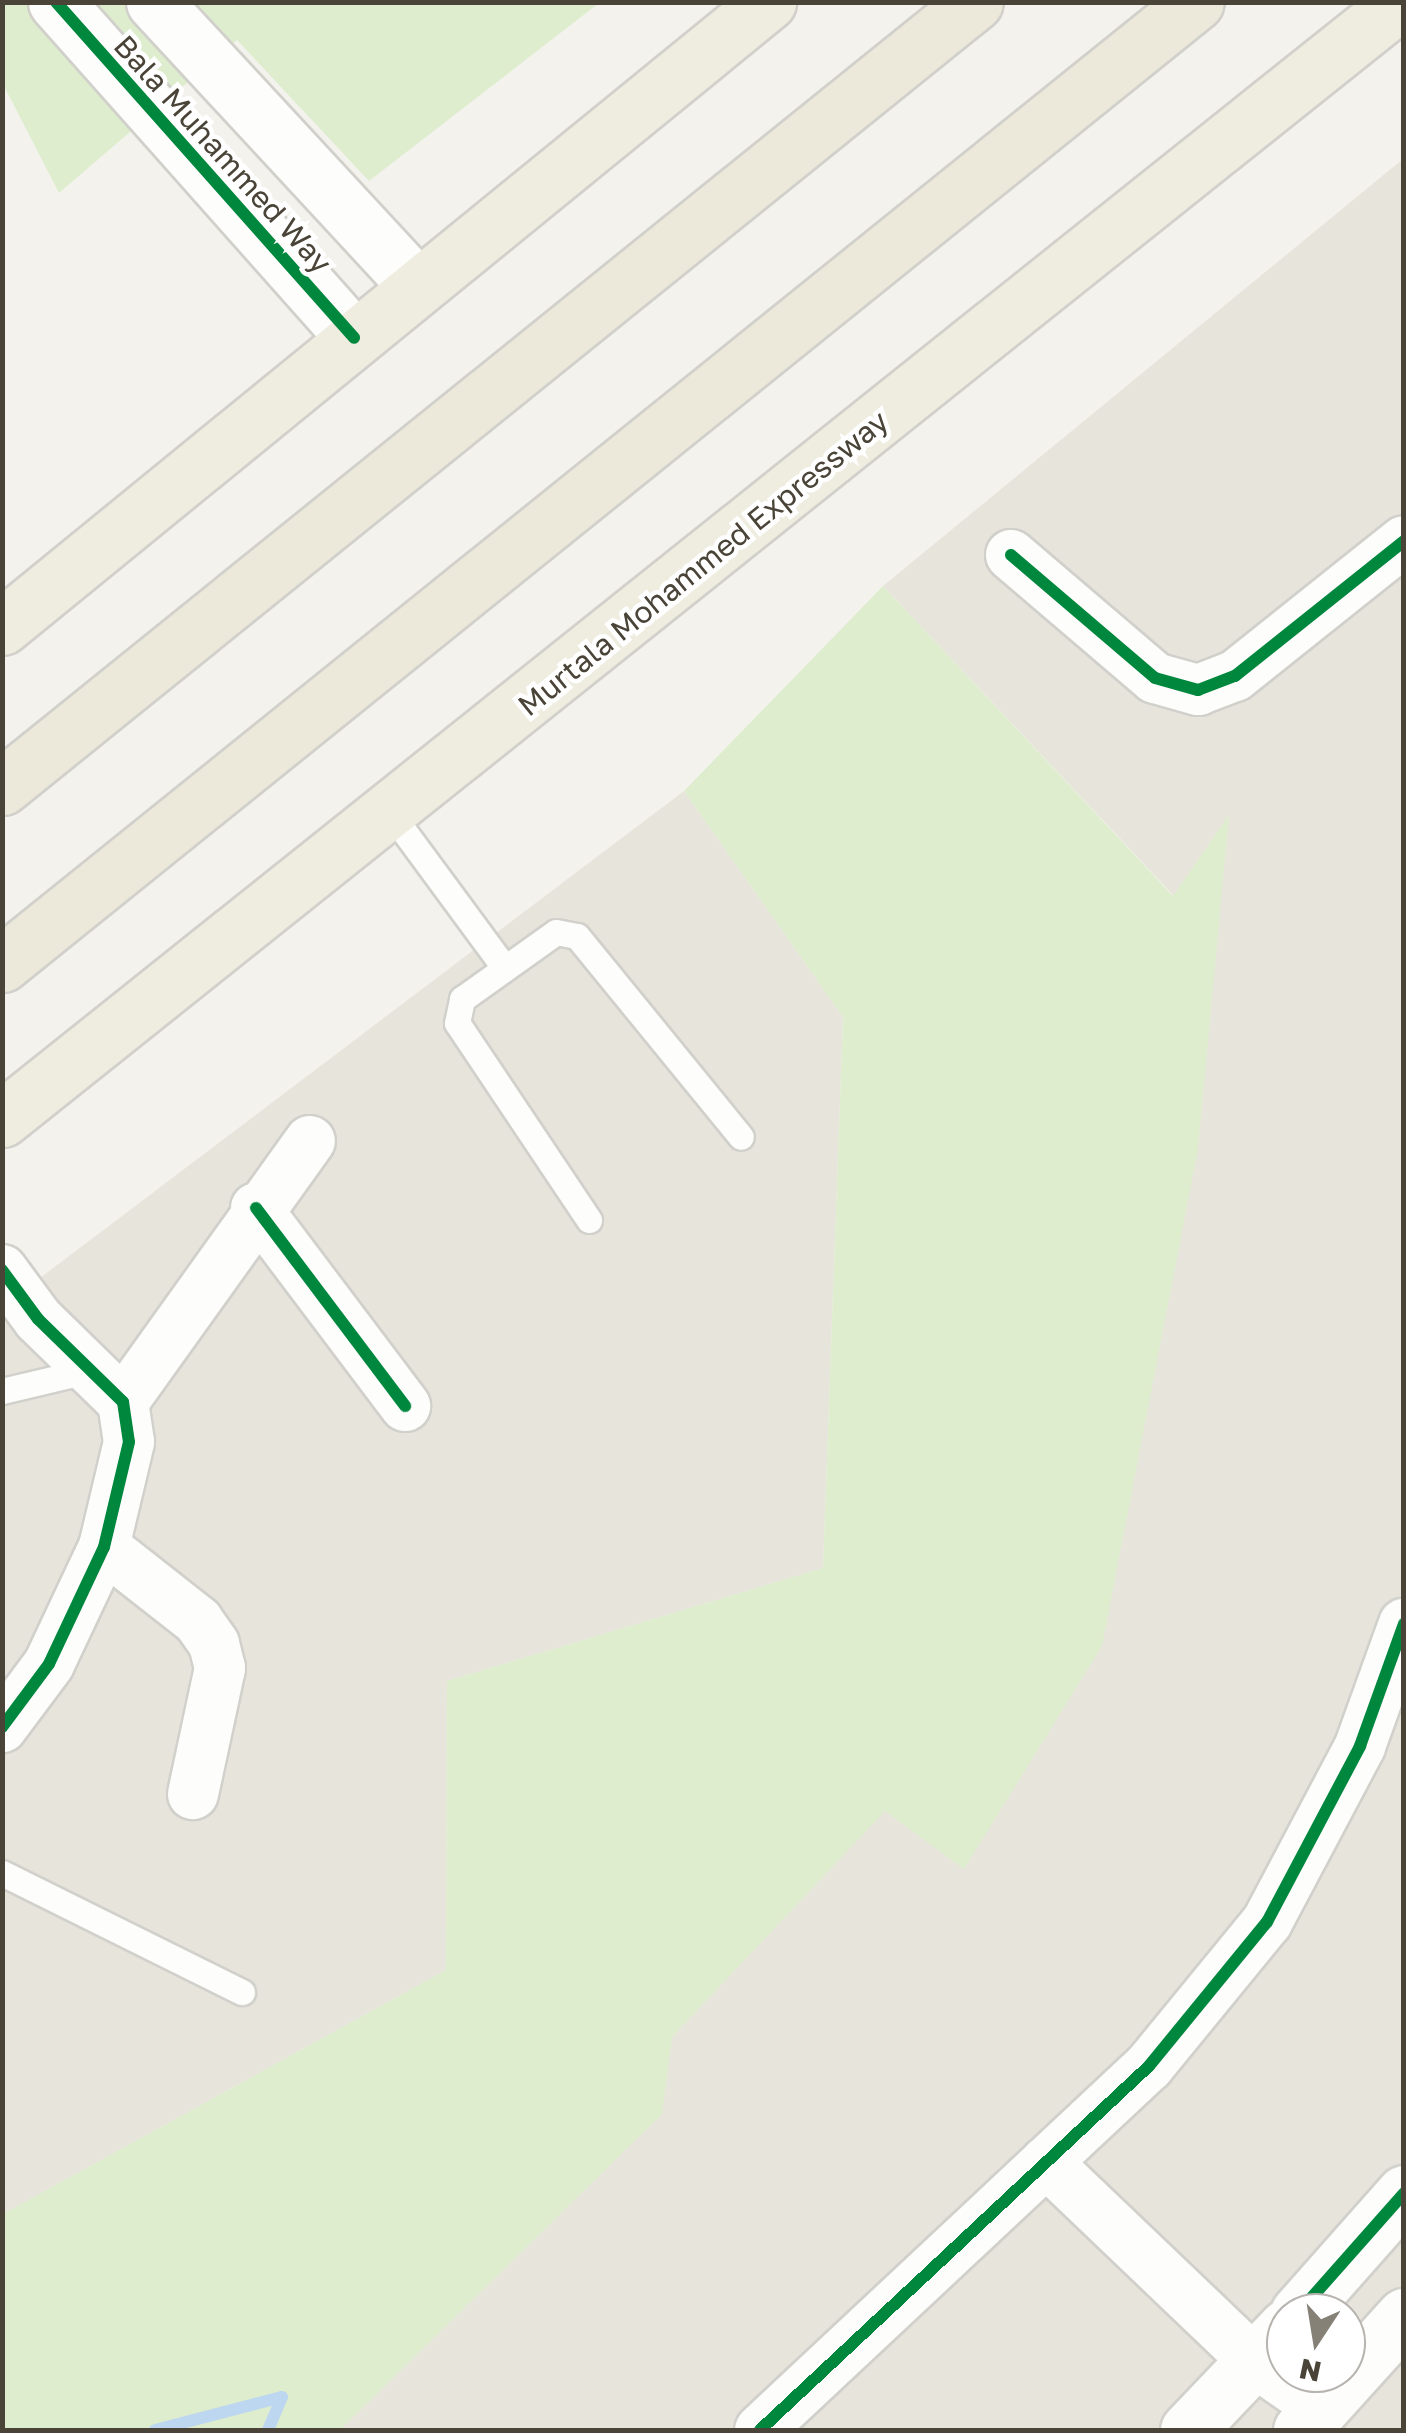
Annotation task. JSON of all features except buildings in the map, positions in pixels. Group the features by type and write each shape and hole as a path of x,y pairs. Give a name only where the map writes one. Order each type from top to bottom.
{"highway":[{"path":"2,627 768,2"},
{"path":"2,787 976,2"},
{"path":"2,964 1196,2"},
{"name":"Murtala Mohammed Expressway","path":"2,1118 392,815 1400,2"}],"street":[{"name":"Bala Muhammed Way","path":"56,2 354,338"},
{"name":"Bala Muhammed Way","path":"154,2 417,286"},
{"path":"1011,556 1155,678 1198,690 1235,676 1404,541"},
{"path":"109,1385 310,1141"},
{"path":"256,1208 404,1406"},
{"path":"2,1270 38,1319 109,1385 129,1442 104,1547 50,1664 2,1727"},
{"path":"104,1547 198,1621 214,1644 220,1668 193,1794"},
{"path":"760,2430 1149,2066 1266,1922 1360,1746 1404,1624"},
{"path":"1046,2162 1266,2340"},
{"path":"1316,2293 1404,2193"},
{"path":"1297,2393 1312,2420 1404,2316"},
{"path":"1188,2430 1266,2349"}],"lane":[{"path":"392,815 505,968"},
{"path":"589,1220 458,1023 462,999 556,932 577,936 741,1137"},
{"path":"2,1392 109,1385"},
{"path":"2,1873 242,1992"}],"shaded area":[{"path":"1403,159 1403,2430 340,2430 661,2114 672,2037 885,1810 964,1868 1229,817 1174,896 883,586"},
{"path":"684,791 843,1017 823,1568 447,1681 446,1970 3,2214 3,1306"}],"green space":[{"path":"3,3 599,3 369,181 237,40 59,193 3,84"},
{"path":"883,586 1173,896 1229,815 1198,1149 1102,1646 964,1869 885,1811 672,2037 662,2114 340,2430 3,2430 3,2214 446,1970 447,1681 823,1568 843,1017 684,791"}],"waterway":[{"path":"155,2430 282,2397 268,2430"}],"cycle path":[{"path":"56,2 354,338"},
{"path":"1011,555 1155,678 1198,690 1235,676 1404,541"},
{"path":"256,1208 405,1406"},
{"path":"2,1270 38,1319 123,1402 129,1442 104,1547 49,1664 2,1727"},
{"path":"760,2430 1149,2066 1267,1922 1360,1746 1404,1624"},
{"path":"1316,2293 1404,2193"}]}
